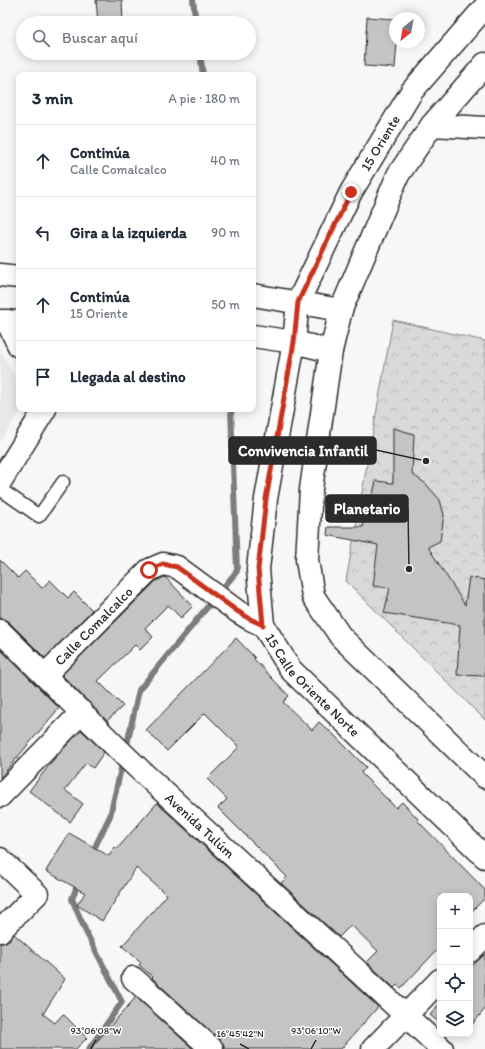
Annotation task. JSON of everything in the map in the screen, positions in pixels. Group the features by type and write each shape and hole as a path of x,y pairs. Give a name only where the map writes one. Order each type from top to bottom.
{"main road":[{"name":"15 Oriente","path":"294,342 298,302 351,192 412,92 485,7"},
{"path":"485,64 432,125 398,175 341,310 331,351 311,489 307,560 313,596 341,637 485,777"},
{"path":"432,125 485,128"},
{"path":"0,276 16,277"},
{"path":"256,295 341,310"},
{"path":"9,321 16,338"},
{"path":"256,336 294,342 331,351"},
{"name":"15 Calle Oriente Norte","path":"294,342 265,507 258,569 263,625 291,670 485,857"},
{"path":"0,482 43,412"},
{"name":"Calle Comalcalco","path":"45,675 149,570 163,564 177,567 237,611 263,625"},
{"name":"Avenida Tulúm","path":"0,631 140,770 442,1049"},
{"path":"0,796 82,712"},
{"path":"0,859 36,894 0,931"},
{"path":"473,948 485,936"},
{"path":"133,978 212,1049"},
{"path":"373,1049 437,983"}],"lane":[{"path":"0,489 39,516 62,482"}],"shaded area":[{"path":"0,348 16,380 16,412 20,412 0,442"}],"green space":[{"path":"393,320 485,341 485,720 346,581"}],"building":[{"path":"96,0 122,0 123,16 97,16"},
{"path":"367,17 389,19 389,48 397,48 395,68 364,66"},
{"path":"393,428 414,434 412,474 426,484 440,500 444,515 440,541 428,547 465,605 469,577 485,580 485,676 457,675 460,625 384,613 390,588 373,586 378,545 327,535 328,527 363,527 367,507 372,498 376,481 393,483"},
{"path":"0,560 18,578 25,571 42,588 50,580 68,598 74,592 92,610 45,658 9,622 4,619 0,619"},
{"path":"165,577 193,606 181,618 168,605 145,628 153,637 140,650 135,645 98,681 123,706 107,721 62,675 156,581"},
{"path":"236,638 289,696 283,702 312,730 319,722 330,731 366,767 361,773 396,808 402,802 418,819 417,820 485,890 485,898 473,910 473,893 437,893 437,950 401,988 397,985 394,988 367,962 378,951 351,925 339,937 281,883 287,877 218,808 227,799 207,779 239,747 205,713 167,751 146,730"},
{"path":"0,649 59,708 0,778"},
{"path":"81,730 104,752 93,768 86,763 65,790 83,804 70,822 29,791 54,759"},
{"path":"157,803 378,1007 341,1049 224,1049 224,1045 220,1040 152,978 153,977 139,965 141,962 122,946 167,895 136,868 102,921 77,905 85,893 46,871 69,833 109,856 115,847 117,849"},
{"path":"14,934 65,979 43,1014 55,1023 63,1014 87,1038 76,1049 0,1049 0,943 4,943 9,940"},
{"path":"485,954 485,1009 473,1023 473,1001 473,965"},
{"path":"136,997 193,1049 90,1049"},
{"path":"437,1007 437,1021 430,1015"}],"waterway":[{"path":"193,0 195,16"},
{"path":"201,60 203,72"},
{"path":"126,749 139,690 237,571 231,412"},
{"path":"91,855 110,816 123,760"},
{"path":"79,881 72,899 86,932 122,1002 89,1049"}],"place":[{"name":"Convivencia Infantil","path":"426,461"},
{"name":"Planetario","path":"409,569"}],"route":[{"path":"149,570 163,564 177,567 237,611 263,625 258,569 266,499 294,342 298,302 351,192"}]}
